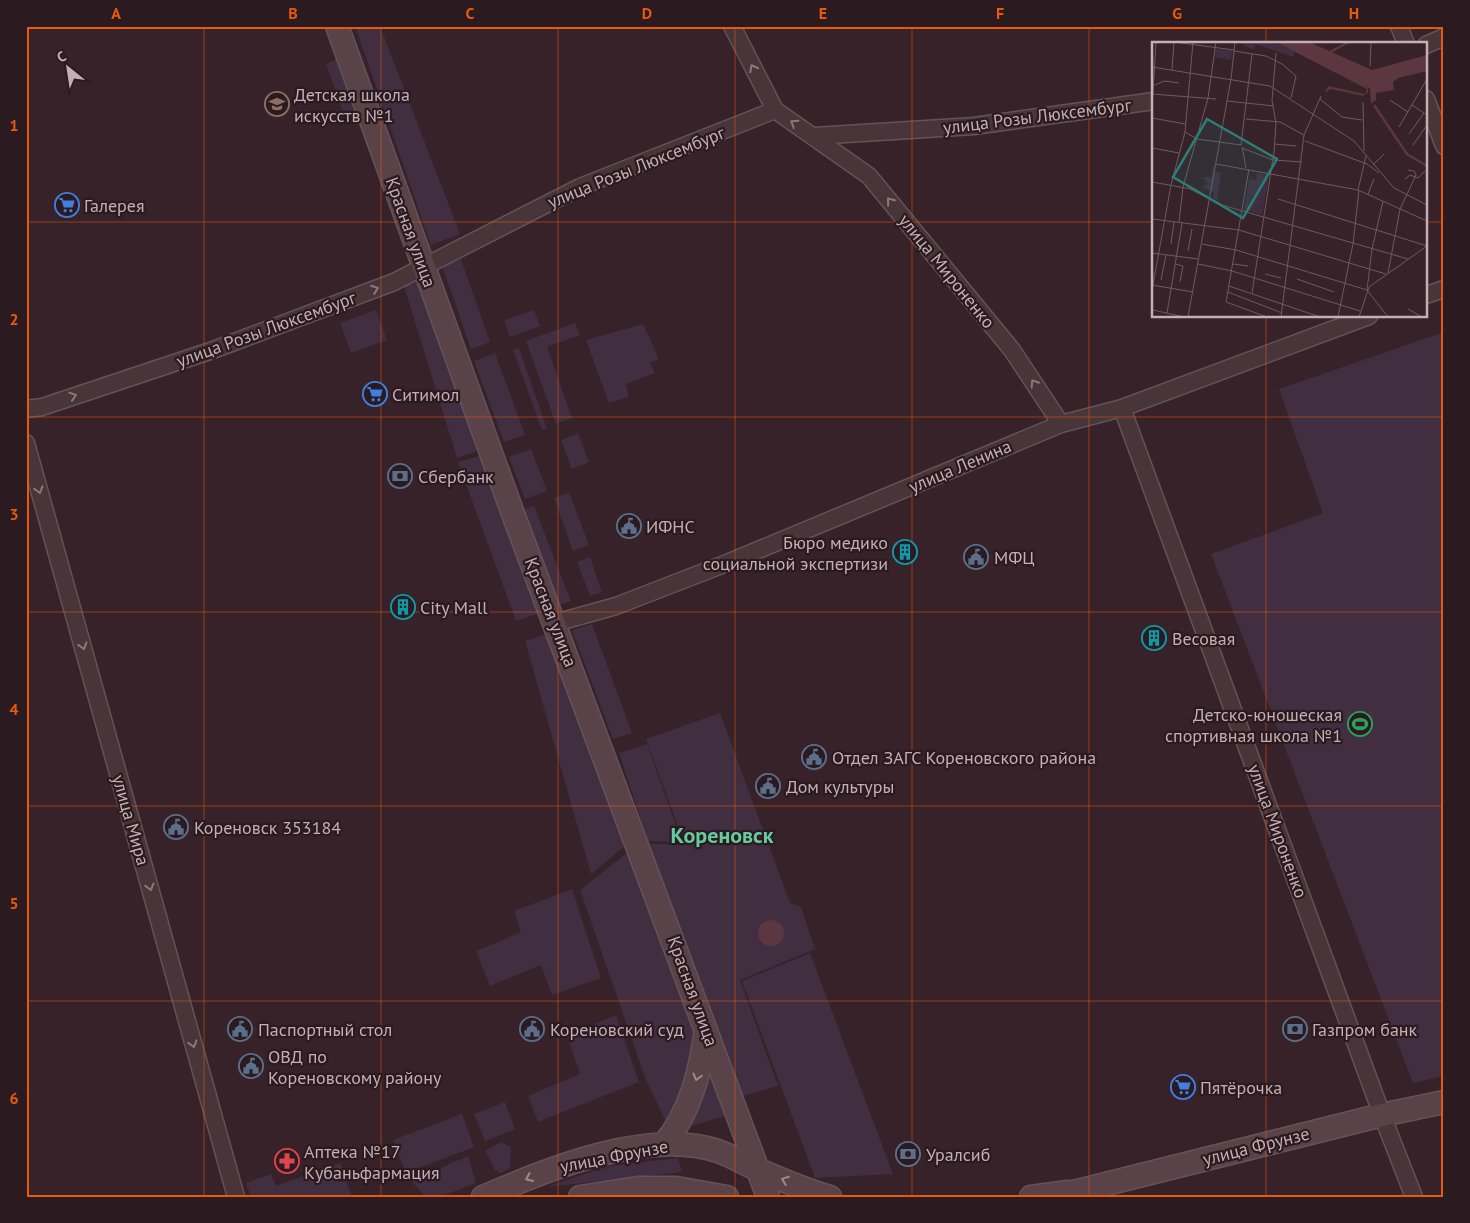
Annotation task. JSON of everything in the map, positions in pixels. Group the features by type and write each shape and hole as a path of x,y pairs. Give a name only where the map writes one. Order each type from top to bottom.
{"main road":[{"name":"Красная улица","path":"337,26 424,268 768,1197"},
{"path":"664,1144 684,1116 694,1089 707,1029"},
{"name":"улица Фрунзе","path":"1031,1197 1061,1194 1382,1115 1444,1102"},
{"name":"улица Фрунзе","path":"483,1197 551,1169 581,1160 664,1144 679,1144 716,1150 758,1169 830,1197"},
{"name":"улица Фрунзе","path":"580,1197 638,1188 676,1188 728,1197"}],"street":[{"path":"732,26 775,110 814,136"},
{"path":"1399,26 1405,42"},
{"path":"1428,44 1444,37"},
{"name":"улица Розы Люксембург","path":"814,136 974,126 1152,101"},
{"path":"1428,104 1444,146"},
{"name":"улица Розы Люксембург","path":"26,409 42,407 213,350 385,286 487,243 580,187 775,110"},
{"name":"улица Мироненко","path":"814,136 869,176 1012,350 1061,424"},
{"path":"1428,294 1444,289"},
{"name":"улица Ленина","path":"555,623 616,606 727,563 1061,424 1122,408 1364,318"},
{"name":"улица Мироненко","path":"1122,408 1382,1115 1414,1197"},
{"name":"улица Мира","path":"26,443 236,1197"}],"shaded area":[{"path":"355,26 380,26 460,234 431,245"},
{"path":"337,59 358,119 347,123 326,64"},
{"path":"461,259 490,342 471,349 442,266"},
{"path":"419,279 477,451 457,458 404,286"},
{"path":"376,310 387,340 351,353 340,323"},
{"path":"534,310 540,326 510,337 504,320"},
{"path":"575,323 580,335 547,347 572,418 556,424 526,341"},
{"path":"643,324 659,359 650,363 655,373 626,384 629,397 609,403 586,340"},
{"name":"Детско-юношеская спортивная школа №1","path":"1444,332 1444,1076 1413,1083 1211,554 1323,513 1279,389"},
{"path":"519,348 547,429 542,430 513,350"},
{"path":"495,353 525,435 504,442 474,361"},
{"path":"578,433 589,462 572,469 561,440"},
{"path":"531,449 547,491 525,499 509,457"},
{"path":"479,456 541,613 516,621 458,462"},
{"path":"569,492 589,545 573,551 554,498"},
{"path":"534,506 571,601 559,605 523,510"},
{"path":"590,557 602,592 590,596 577,562"},
{"path":"592,624 632,733 613,739 572,630"},
{"path":"549,633 625,846 591,874 525,641"},
{"path":"720,713 790,903 801,907 815,949 740,980 778,1086 724,1101 728,1115 671,1132 646,1080 580,890 623,856 650,844 685,845 646,739"},
{"path":"647,744 682,842 648,841 619,753"},
{"path":"572,889 601,978 552,995 541,965 490,986 476,951 521,932 514,911"},
{"path":"771,920 780,924 784,933 780,942 771,946 762,942 758,933 762,924"},
{"path":"810,953 893,1174 815,1178 742,981"},
{"path":"616,1015 639,1082 538,1122 528,1096 580,1074 567,1036"},
{"path":"505,1102 515,1129 485,1141 474,1114"},
{"path":"462,1114 474,1147 406,1173 393,1140"},
{"path":"501,1142 511,1147 510,1168 501,1173 495,1170 485,1151"},
{"path":"468,1156 476,1183 442,1196 425,1196 411,1181"},
{"path":"678,1158 682,1172 546,1187 609,1166"},
{"path":"340,1163 352,1197 251,1197 246,1183 271,1174 276,1186"}],"place":[{"name":"Детская школа искусств №1","path":"277,104"},
{"name":"Галерея","path":"67,205"},
{"name":"Ситимол","path":"375,394"},
{"name":"Сбербанк","path":"400,476"},
{"name":"ИФНС","path":"629,526"},
{"name":"Бюро медико социальной экспертизи","path":"905,552"},
{"name":"МФЦ","path":"976,557"},
{"name":"City Mall","path":"403,607"},
{"name":"Весовая","path":"1154,638"},
{"name":"Детско-юношеская спортивная школа №1","path":"1360,724"},
{"name":"Отдел ЗАГС Кореновского района","path":"814,757"},
{"name":"Дом культуры","path":"768,786"},
{"name":"Кореновск 353184","path":"176,827"},
{"name":"Паспортный стол","path":"240,1029"},
{"name":"Кореновский суд","path":"532,1029"},
{"name":"Газпром банк","path":"1295,1029"},
{"name":"ОВД по Кореновскому району","path":"251,1066"},
{"name":"Пятёрочка","path":"1183,1087"},
{"name":"Уралсиб","path":"908,1154"},
{"name":"Аптека №17 Кубаньфармация","path":"287,1161"}],"district":[{"name":"Кореновск","path":"722,835"}]}
